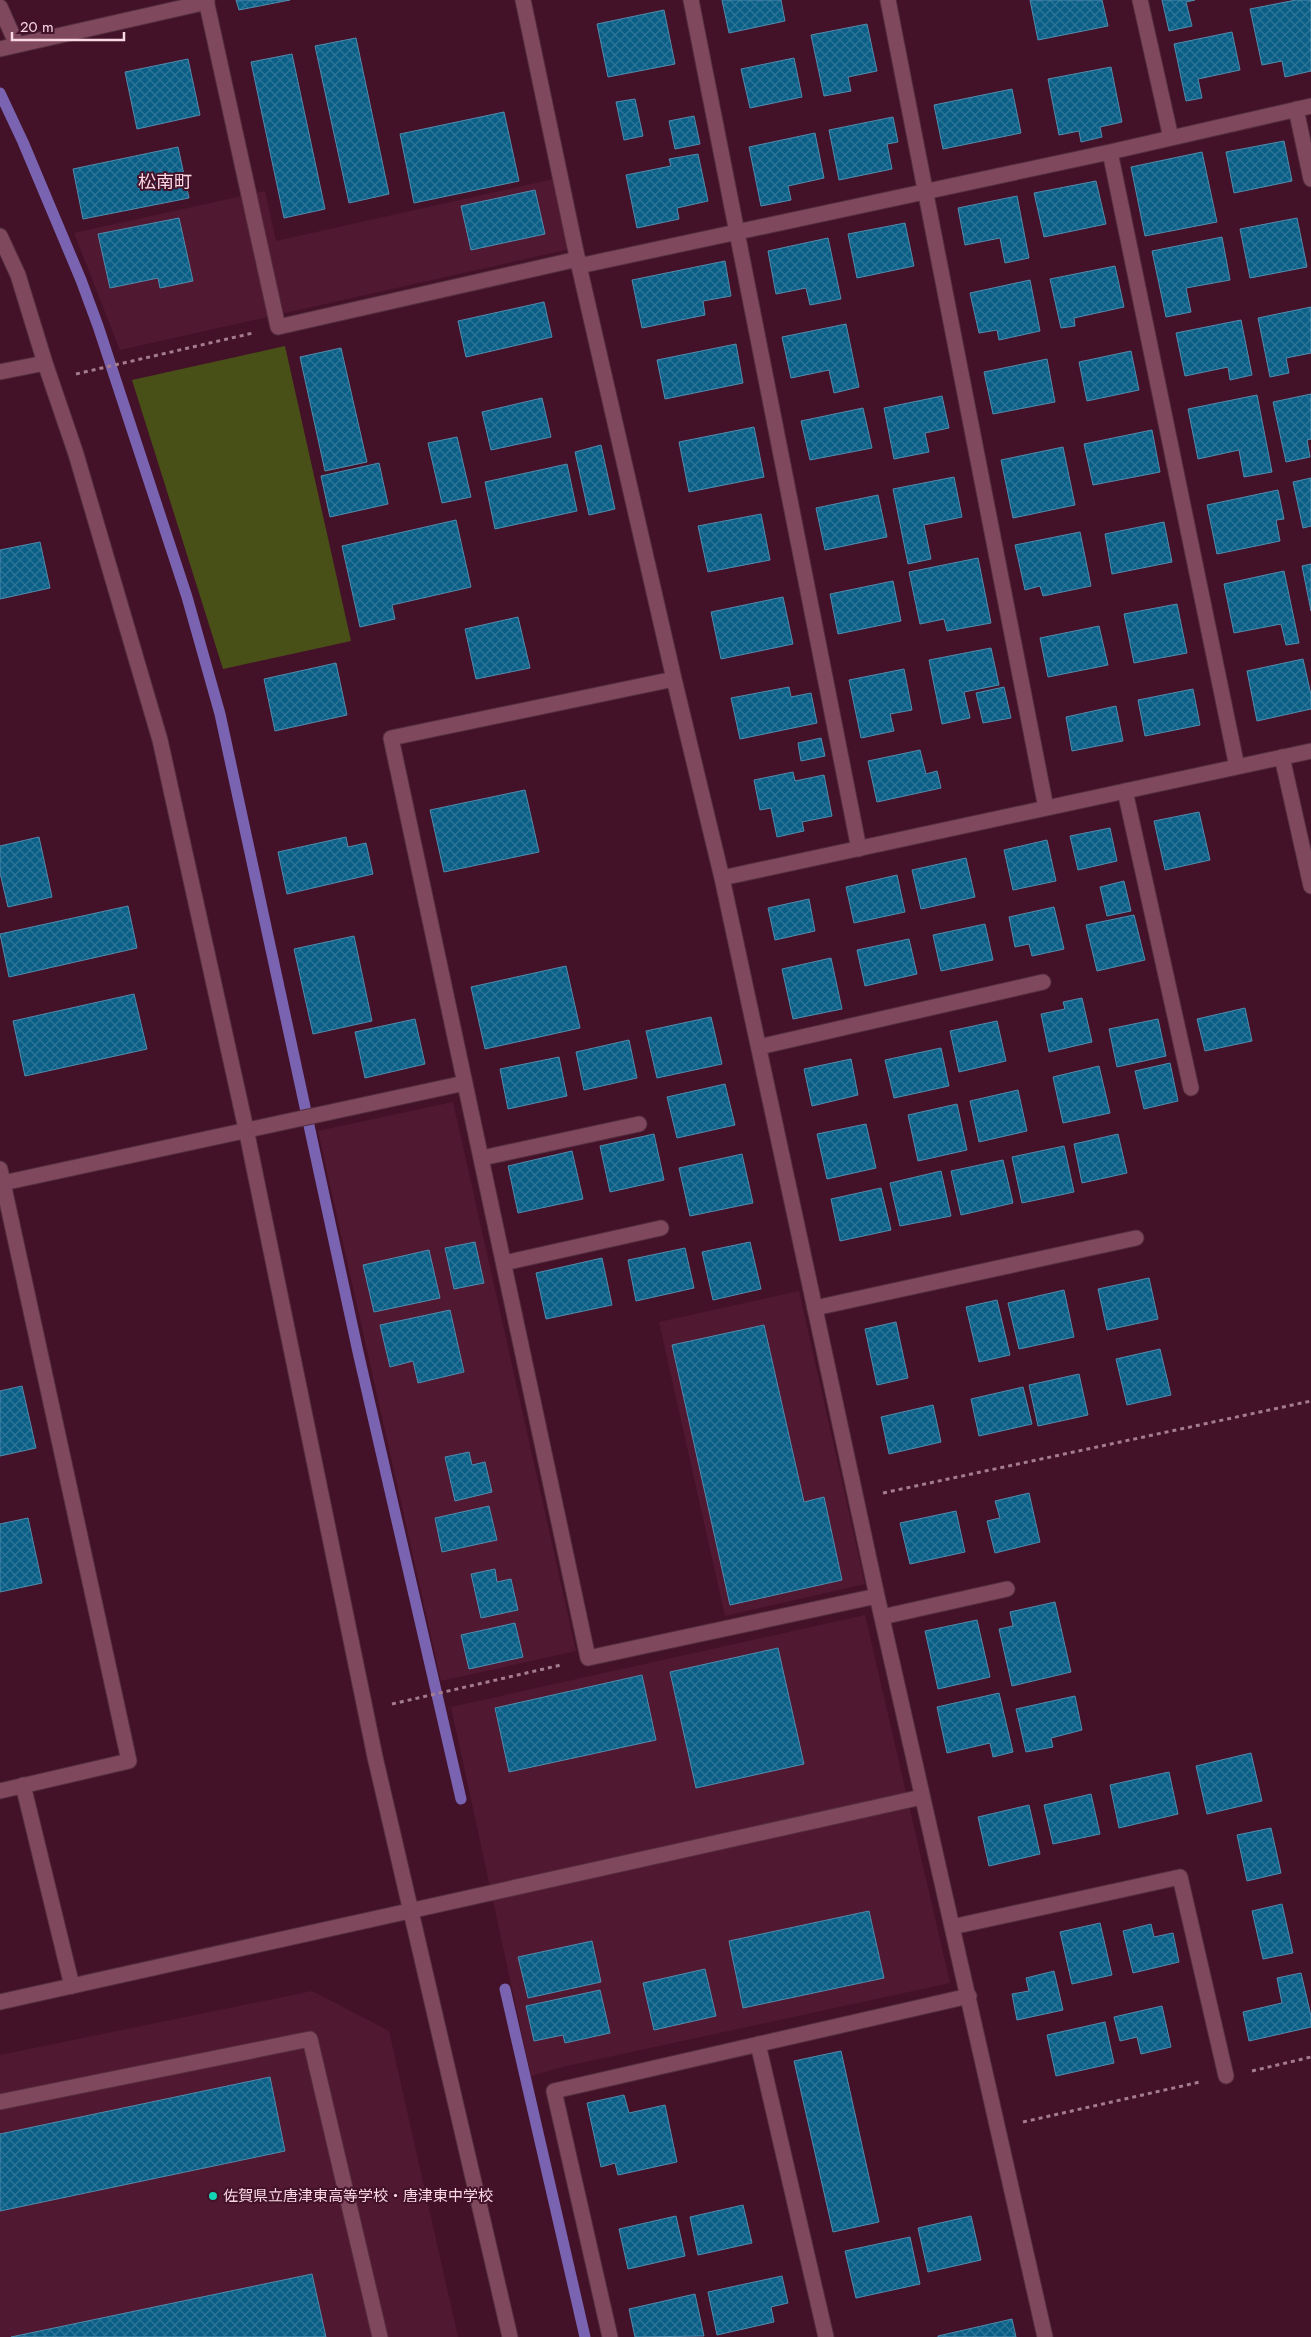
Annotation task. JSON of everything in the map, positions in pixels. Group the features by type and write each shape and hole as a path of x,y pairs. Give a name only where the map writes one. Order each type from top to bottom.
{"street":[{"path":"523,0 578,263 722,878 877,1596 1045,2337"},
{"path":"691,0 860,849"},
{"path":"888,0 924,192 1046,808"},
{"path":"1140,0 1171,138"},
{"path":"0,49 206,1 278,327 578,263 738,232 1304,108 1311,179"},
{"path":"0,6 17,45"},
{"path":"1110,152 1237,767"},
{"path":"0,236 18,275 44,363 76,454 160,740 246,1130 375,1757 510,2337"},
{"path":"0,372 44,363"},
{"path":"674,679 391,738 588,1658 877,1596"},
{"path":"722,878 1311,751"},
{"path":"1282,757 1311,886"},
{"path":"1126,792 1191,1088"},
{"path":"759,1048 1043,982"},
{"path":"0,1791 129,1761 2,1176 246,1130 465,1082"},
{"path":"482,1158 638,1124"},
{"path":"504,1263 661,1228"},
{"path":"815,1308 1136,1238"},
{"path":"882,1617 1007,1589"},
{"path":"23,1785 72,1986"},
{"path":"0,2002 922,1797"},
{"path":"952,1927 1180,1877 1226,2076"},
{"path":"610,2337 554,2092 969,1996"},
{"path":"0,2102 310,2039 380,2337"},
{"path":"758,2044 826,2337"}],"path":[{"path":"95,370 278,327"},
{"path":"856,1499 1311,1401"},
{"path":"421,1697 588,1658"},
{"path":"998,2127 1311,2058"}],"shaded area":[{"path":"554,179 570,249 120,350 74,233 265,191 276,241"},
{"path":"453,1102 576,1651 441,1681 318,1131"},
{"path":"799,1291 865,1584 725,1616 659,1322"},
{"path":"865,1615 950,1983 562,2067 531,2076 451,1707"},
{"name":"佐賀県立唐津東高等学校・唐津東中学校","path":"312,1991 389,2031 458,2337 0,2337 0,2055"}],"green space":[{"path":"285,346 351,641 223,669 132,380"}],"building":[{"path":"236,0 290,0 239,10"},
{"path":"722,0 781,0 785,21 729,33"},
{"path":"1030,0 1102,0 1108,26 1038,40"},
{"path":"1162,0 1195,0 1186,2 1192,26 1169,31"},
{"path":"1296,0 1311,0 1311,71 1285,77 1282,61 1262,65 1250,9"},
{"path":"664,10 675,64 608,77 597,24"},
{"path":"867,24 877,71 848,77 851,91 824,96 811,35"},
{"path":"1232,32 1240,70 1198,79 1202,98 1186,101 1174,44"},
{"path":"356,38 389,194 349,203 315,46"},
{"path":"292,54 325,209 284,218 251,62"},
{"path":"794,58 802,97 750,108 741,69"},
{"path":"188,59 200,115 137,129 125,72"},
{"path":"1111,67 1122,122 1100,127 1102,137 1081,142 1079,131 1059,135 1048,79"},
{"path":"1012,89 1021,133 943,149 934,105"},
{"path":"635,99 643,136 624,140 616,102"},
{"path":"504,112 519,181 414,203 400,134"},
{"path":"694,116 700,144 675,149 669,121"},
{"path":"893,117 898,142 887,144 892,169 839,180 829,130"},
{"path":"815,133 824,178 788,186 791,200 761,206 749,147"},
{"path":"1284,141 1292,181 1234,193 1226,152"},
{"path":"178,147 189,198 83,219 73,169"},
{"path":"1202,152 1217,222 1145,236 1131,167"},
{"path":"698,154 708,201 677,208 679,219 637,228 626,175 671,166 669,159"},
{"path":"1096,181 1106,224 1044,237 1034,193"},
{"path":"535,190 545,234 471,250 461,206"},
{"path":"1017,196 1029,258 1005,263 1000,238 965,245 958,208"},
{"path":"179,218 193,281 160,288 158,278 110,288 98,234"},
{"path":"1297,218 1307,267 1250,278 1240,229"},
{"path":"905,223 914,266 857,278 848,234"},
{"path":"1222,237 1230,280 1186,288 1191,312 1166,317 1152,251"},
{"path":"828,238 841,299 810,305 806,288 776,294 768,251"},
{"path":"725,261 731,296 703,301 705,315 642,328 632,280"},
{"path":"1115,266 1124,307 1074,318 1075,326 1061,328 1050,279"},
{"path":"1030,280 1040,331 999,340 997,330 979,333 970,293"},
{"path":"544,302 552,337 466,357 458,321"},
{"path":"1311,307 1311,353 1286,358 1289,373 1270,377 1258,318"},
{"path":"1241,320 1252,375 1230,380 1228,367 1185,376 1176,333"},
{"path":"846,324 859,387 834,393 829,370 791,378 782,337"},
{"path":"736,344 743,383 665,399 657,360"},
{"path":"341,348 367,462 325,471 300,357"},
{"path":"1131,351 1139,390 1087,401 1079,362"},
{"path":"1047,359 1055,402 993,414 984,372"},
{"path":"1311,394 1311,439 1307,440 1310,457 1286,462 1273,402"},
{"path":"1257,395 1272,472 1244,477 1239,450 1198,459 1188,409"},
{"path":"942,396 949,428 925,433 929,452 894,459 884,408"},
{"path":"542,398 551,437 491,450 482,412"},
{"path":"863,408 872,448 810,460 801,421"},
{"path":"754,427 764,477 689,492 679,442"},
{"path":"1152,430 1160,472 1093,485 1084,444"},
{"path":"457,437 471,497 442,503 428,443"},
{"path":"601,445 615,509 589,515 575,452"},
{"path":"1063,447 1075,505 1013,518 1001,460"},
{"path":"379,463 388,504 330,517 321,476"},
{"path":"567,464 577,511 495,529 485,482"},
{"path":"954,477 962,517 924,525 931,559 908,564 893,489"},
{"path":"1311,478 1311,526 1303,528 1293,482"},
{"path":"1278,490 1284,519 1276,520 1280,541 1217,554 1207,505"},
{"path":"878,495 887,537 825,550 816,508"},
{"path":"761,514 770,560 708,572 698,526"},
{"path":"456,520 471,587 392,605 395,619 360,627 342,546"},
{"path":"1164,522 1172,562 1112,574 1105,534"},
{"path":"1080,532 1091,586 1043,596 1040,586 1025,590 1015,545"},
{"path":"40,542 50,588 0,599 0,550"},
{"path":"978,558 991,623 947,631 944,619 920,624 909,572"},
{"path":"1311,564 1311,611 1302,566"},
{"path":"1284,571 1299,643 1286,645 1281,624 1234,633 1224,584"},
{"path":"893,581 901,621 838,634 830,594"},
{"path":"783,597 793,644 721,659 711,612"},
{"path":"1177,604 1187,653 1134,663 1124,614"},
{"path":"518,617 530,668 476,679 465,629"},
{"path":"1099,626 1108,665 1048,677 1040,638"},
{"path":"991,648 999,685 964,692 970,718 942,724 929,660"},
{"path":"1303,659 1311,695 1311,709 1257,721 1247,671"},
{"path":"336,663 347,715 275,731 264,679"},
{"path":"904,669 912,710 890,714 894,731 861,738 849,680"},
{"path":"789,687 791,697 811,693 817,723 740,739 731,698"},
{"path":"1004,687 1011,718 983,723 976,693"},
{"path":"1193,689 1200,725 1145,736 1138,700"},
{"path":"1116,706 1123,741 1072,751 1066,717"},
{"path":"821,738 825,756 801,761 798,743"},
{"path":"920,750 926,774 937,771 941,788 877,802 868,761"},
{"path":"793,772 795,781 824,775 832,816 802,822 804,831 777,837 771,808 760,810 754,780"},
{"path":"525,790 539,852 444,872 430,810"},
{"path":"1199,812 1210,860 1165,870 1154,821"},
{"path":"1110,828 1117,861 1078,870 1070,836"},
{"path":"39,837 52,897 8,907 0,873 0,846"},
{"path":"346,837 348,847 366,843 373,874 287,894 278,852"},
{"path":"1047,840 1056,881 1013,890 1004,850"},
{"path":"966,858 975,897 921,909 912,870"},
{"path":"897,875 905,912 854,923 846,887"},
{"path":"1124,881 1131,911 1107,916 1100,887"},
{"path":"809,899 815,931 775,940 768,908"},
{"path":"128,906 137,948 9,977 0,934"},
{"path":"1054,907 1064,949 1032,956 1029,944 1015,947 1009,917"},
{"path":"1134,915 1145,960 1097,971 1086,925"},
{"path":"985,924 993,960 941,971 933,935"},
{"path":"354,936 372,1021 313,1034 294,949"},
{"path":"909,939 917,974 865,986 857,950"},
{"path":"831,958 842,1009 793,1019 782,969"},
{"path":"566,966 580,1028 485,1049 471,987"},
{"path":"134,994 147,1049 25,1076 13,1021"},
{"path":"1082,998 1092,1042 1049,1052 1041,1014 1065,1009 1063,1002"},
{"path":"1245,1008 1252,1041 1205,1051 1197,1019"},
{"path":"711,1017 722,1064 657,1078 646,1031"},
{"path":"415,1019 425,1064 365,1078 355,1032"},
{"path":"1158,1019 1166,1056 1117,1067 1109,1029"},
{"path":"997,1021 1006,1061 959,1072 950,1031"},
{"path":"629,1040 637,1078 584,1090 576,1052"},
{"path":"941,1048 949,1086 894,1098 885,1060"},
{"path":"559,1057 567,1096 508,1109 500,1069"},
{"path":"851,1059 858,1095 812,1106 804,1069"},
{"path":"1170,1063 1178,1101 1144,1109 1135,1071"},
{"path":"1099,1066 1110,1113 1063,1123 1053,1077"},
{"path":"725,1084 735,1125 677,1138 667,1097"},
{"path":"1018,1090 1027,1131 979,1142 970,1101"},
{"path":"957,1104 967,1150 918,1161 908,1115"},
{"path":"866,1124 876,1168 827,1179 817,1134"},
{"path":"654,1134 664,1180 610,1192 600,1146"},
{"path":"1118,1134 1127,1173 1082,1183 1074,1144"},
{"path":"1064,1146 1074,1192 1022,1203 1012,1157"},
{"path":"572,1151 583,1199 518,1213 508,1166"},
{"path":"742,1154 753,1203 690,1216 679,1168"},
{"path":"1003,1160 1013,1203 961,1215 951,1171"},
{"path":"941,1171 951,1216 900,1226 890,1183"},
{"path":"881,1188 891,1230 840,1241 831,1199"},
{"path":"475,1242 484,1283 454,1289 445,1248"},
{"path":"750,1242 761,1289 713,1300 702,1252"},
{"path":"685,1248 694,1288 636,1301 628,1260"},
{"path":"429,1250 440,1298 374,1312 363,1265"},
{"path":"602,1258 612,1305 546,1319 536,1273"},
{"path":"1149,1278 1158,1319 1107,1330 1098,1289"},
{"path":"1064,1290 1074,1337 1019,1349 1008,1303"},
{"path":"997,1300 1010,1355 979,1362 966,1307"},
{"path":"450,1310 464,1372 418,1383 413,1361 390,1367 380,1325"},
{"path":"896,1322 908,1378 877,1385 865,1329"},
{"path":"764,1325 804,1502 824,1497 842,1580 730,1605 672,1345"},
{"path":"1160,1349 1171,1395 1127,1405 1116,1359"},
{"path":"1079,1374 1088,1415 1038,1426 1029,1385"},
{"path":"22,1386 36,1448 0,1456 0,1391"},
{"path":"1023,1387 1032,1424 979,1436 971,1399"},
{"path":"933,1405 941,1442 889,1454 881,1417"},
{"path":"469,1452 472,1465 485,1462 492,1492 455,1501 445,1457"},
{"path":"1029,1493 1040,1542 995,1553 987,1521 1000,1518 995,1501"},
{"path":"489,1506 497,1540 442,1552 435,1518"},
{"path":"956,1511 965,1552 910,1564 900,1523"},
{"path":"28,1518 42,1583 0,1592 0,1524"},
{"path":"495,1569 497,1582 511,1579 518,1610 481,1618 471,1574"},
{"path":"1055,1602 1071,1672 1012,1686 999,1629 1013,1626 1010,1612"},
{"path":"977,1620 990,1677 938,1689 925,1631"},
{"path":"515,1623 523,1657 469,1669 461,1635"},
{"path":"778,1648 804,1764 696,1788 670,1672"},
{"path":"642,1675 656,1740 509,1772 495,1708"},
{"path":"999,1693 1013,1752 993,1757 990,1743 947,1753 937,1707"},
{"path":"1075,1696 1082,1730 1051,1738 1053,1747 1026,1752 1016,1709"},
{"path":"1251,1753 1262,1801 1207,1814 1196,1766"},
{"path":"1169,1772 1178,1814 1119,1828 1110,1785"},
{"path":"1091,1794 1100,1834 1053,1844 1044,1805"},
{"path":"1029,1805 1040,1854 989,1866 978,1817"},
{"path":"1271,1828 1281,1873 1247,1881 1237,1835"},
{"path":"1282,1904 1293,1953 1263,1959 1252,1911"},
{"path":"869,1911 884,1978 743,2008 729,1941"},
{"path":"1100,1923 1112,1975 1072,1984 1060,1932"},
{"path":"1151,1924 1154,1937 1173,1933 1179,1962 1133,1973 1123,1931"},
{"path":"592,1941 601,1982 528,1998 518,1957"},
{"path":"705,1969 716,2016 654,2030 643,1983"},
{"path":"1054,1971 1063,2010 1017,2020 1012,1994 1029,1991 1026,1978"},
{"path":"1301,1973 1311,2016 1311,2027 1249,2041 1243,2012 1282,2003 1277,1978"},
{"path":"600,1990 610,2033 565,2043 563,2035 534,2041 526,2006"},
{"path":"1162,2006 1171,2047 1141,2054 1137,2037 1120,2041 1114,2017"},
{"path":"1105,2022 1114,2063 1056,2076 1047,2035"},
{"path":"841,2051 879,2222 833,2232 794,2061"},
{"path":"270,2077 285,2151 0,2211 0,2134"},
{"path":"624,2095 629,2113 665,2105 677,2162 618,2175 615,2163 601,2167 587,2103"},
{"path":"743,2205 752,2243 698,2255 690,2217"},
{"path":"676,2216 685,2256 628,2269 619,2229"},
{"path":"971,2216 981,2260 928,2272 918,2228"},
{"path":"910,2237 920,2284 856,2298 845,2251"},
{"path":"312,2274 326,2337 11,2337"},
{"path":"782,2276 788,2303 771,2307 774,2322 717,2335 708,2292"},
{"path":"695,2294 704,2336 635,2337 629,2309"},
{"path":"1012,2319 1016,2337 938,2337 938,2336"}],"waterway":[{"path":"0,93 23,142 81,280 98,326 187,597 220,714 358,1352 461,1799"},
{"path":"505,1989 585,2337"}],"place":[{"name":"佐賀県立唐津東高等学校・唐津東中学校","path":"213,2196"}],"district":[{"name":"松南町","path":"165,182"}]}
